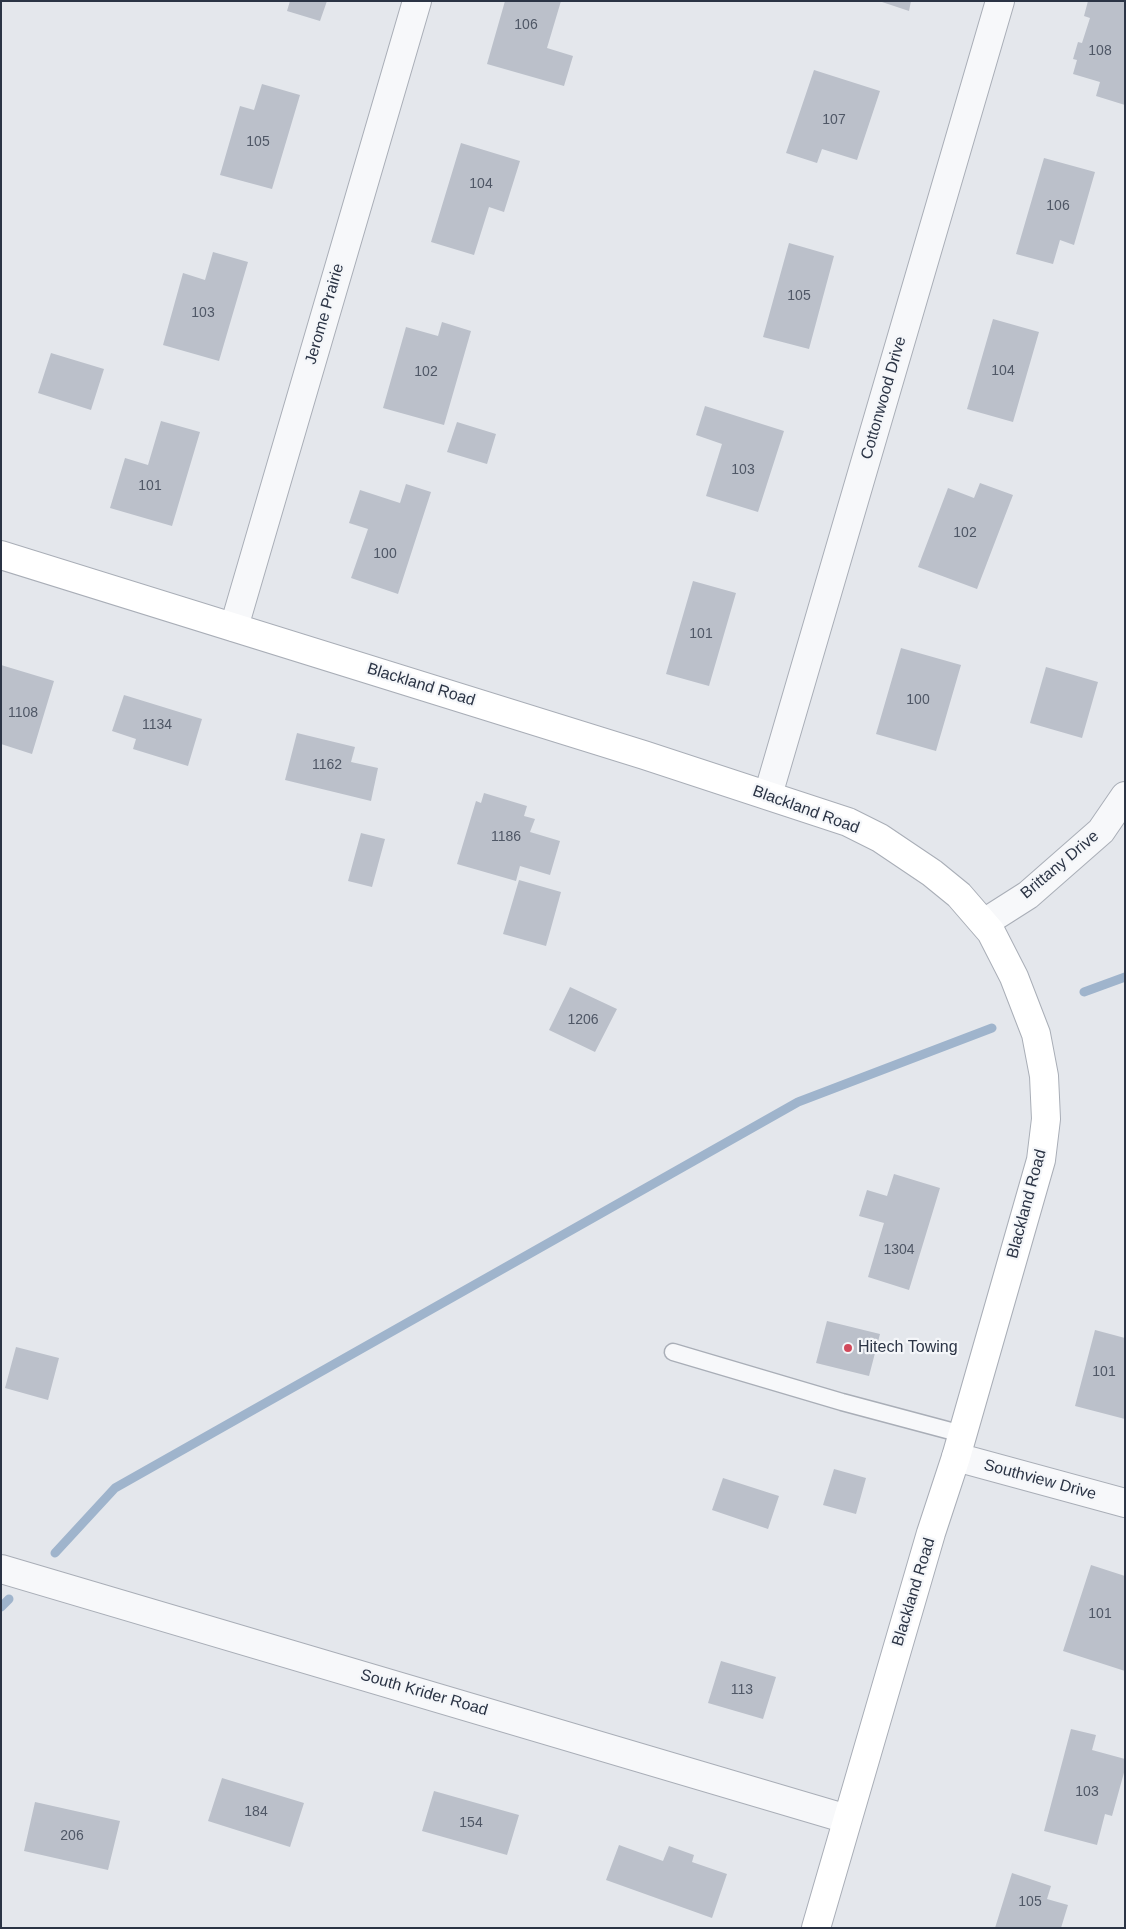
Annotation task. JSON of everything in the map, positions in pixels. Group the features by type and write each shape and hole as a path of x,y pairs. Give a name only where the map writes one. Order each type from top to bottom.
{"street":[{"name":"Jerome Prairie","path":"234,626 417,1"},
{"name":"Cottonwood Drive","path":"768,795 1000,1"},
{"name":"Blackland Road","path":"1,555 644,755 848,822 880,838 938,878 959,895 991,932 1014,977 1036,1034 1044,1076 1046,1119 1041,1160 959,1446 931,1533 816,1928"},
{"name":"Brittany Drive","path":"984,924 1028,894 1101,831 1125,796"},
{"name":"Southview Drive","path":"959,1446 1125,1503"},
{"name":"South Krider Road","path":"1,1569 847,1819"}],"lane":[{"path":"673,1352 842,1402 959,1446"}],"building":[{"path":"290,1 327,1 320,21 287,11"},
{"path":"505,1 561,1 547,48 573,56 564,86 487,64"},
{"path":"879,1 911,1 909,11"},
{"path":"1088,1 1125,1 1125,105 1096,96 1100,82 1073,74 1077,60 1073,59 1078,42 1082,43 1090,18 1084,16"},
{"path":"814,70 880,91 857,160 822,149 817,163 786,153"},
{"path":"262,84 300,95 272,189 220,175 240,106 254,110"},
{"path":"461,143 520,161 504,212 489,207 474,255 431,242"},
{"path":"1044,158 1095,172 1074,245 1060,240 1053,264 1016,254"},
{"path":"789,243 834,256 809,349 763,337"},
{"path":"213,252 248,262 219,361 163,345 183,273 205,280"},
{"path":"993,319 1039,332 1013,422 967,409"},
{"path":"442,322 471,331 444,425 383,408 406,327 438,336"},
{"path":"51,353 104,369 91,410 38,393"},
{"path":"705,406 784,431 758,512 706,496 722,444 696,435"},
{"path":"161,421 200,432 172,526 110,508 125,458 148,465"},
{"path":"457,422 496,434 487,464 447,452"},
{"path":"980,483 1013,495 977,589 918,567 948,488 974,498"},
{"path":"406,484 431,492 398,594 351,578 368,529 349,523 360,490 400,503"},
{"path":"693,581 736,593 709,686 666,674"},
{"path":"901,648 961,665 936,751 876,734"},
{"path":"1,665 54,681 32,754 1,744"},
{"path":"1046,667 1098,682 1082,738 1030,723"},
{"path":"124,695 202,719 188,766 133,749 136,739 112,731"},
{"path":"297,733 355,747 351,762 378,768 371,801 285,780"},
{"path":"484,793 527,806 524,816 535,819 530,832 560,841 550,875 520,866 516,881 457,864 476,801 481,803"},
{"path":"361,833 385,839 372,887 348,881"},
{"path":"519,880 561,892 546,946 503,934"},
{"path":"570,987 617,1009 595,1052 549,1030"},
{"path":"894,1174 940,1188 909,1290 868,1277 884,1223 859,1216 867,1190 887,1196"},
{"name":"Hitech Towing","path":"827,1321 880,1334 869,1376 816,1363"},
{"path":"1095,1330 1125,1338 1125,1419 1075,1406"},
{"path":"16,1347 59,1358 48,1400 5,1388"},
{"path":"834,1469 866,1478 856,1514 823,1505"},
{"path":"723,1478 779,1496 768,1529 712,1510"},
{"path":"1091,1565 1125,1576 1125,1671 1063,1651"},
{"path":"721,1661 776,1677 763,1719 708,1703"},
{"path":"1071,1729 1096,1735 1092,1750 1125,1759 1125,1769 1112,1816 1105,1814 1097,1845 1044,1831"},
{"path":"222,1778 304,1803 290,1847 208,1821"},
{"path":"434,1791 519,1815 507,1855 422,1831"},
{"path":"35,1802 120,1821 108,1870 24,1851"},
{"path":"619,1845 663,1861 669,1846 694,1855 692,1862 727,1874 712,1918 606,1880"},
{"path":"1012,1873 1051,1886 1047,1899 1068,1905 1061,1928 995,1928"}],"waterway":[{"path":"1084,992 1125,977"},
{"path":"55,1553 115,1488 798,1102 992,1028"},
{"path":"1,1607 9,1599"}],"place":[{"name":"Hitech Towing","path":"848,1348"}]}
